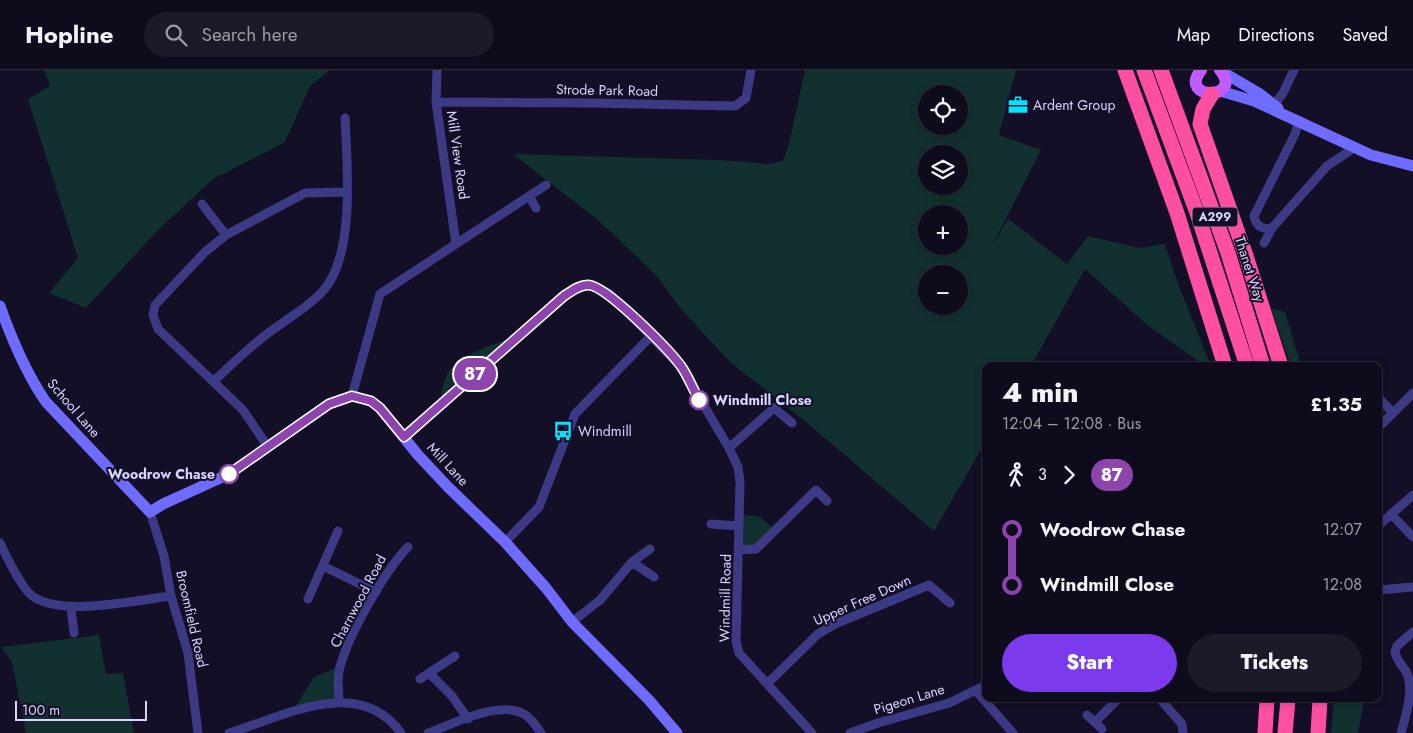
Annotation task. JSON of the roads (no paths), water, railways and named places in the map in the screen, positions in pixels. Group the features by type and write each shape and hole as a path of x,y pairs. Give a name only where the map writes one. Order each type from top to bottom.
{"highway":[{"name":"A299","path":"1125,70 1171,194 1211,314 1224,362"},
{"name":"A299","path":"1144,70 1198,213 1245,362"},
{"name":"Thanet Way","path":"1161,70 1228,254 1262,362"},
{"name":"A299","path":"1216,93 1203,109 1200,124 1246,256 1280,362"},
{"path":"1145,156 1154,164 1171,194"},
{"path":"1265,733 1267,702"},
{"path":"1285,733 1288,702"},
{"path":"1318,733 1320,702"}],"main road":[{"path":"1196,73 1200,90 1216,93 1225,81 1221,71"}],"street":[{"name":"Mill View Road","path":"437,70 436,102 456,244"},
{"name":"Strode Park Road","path":"436,102 591,102 735,106 746,98 751,70"},
{"path":"1272,106 1294,70"},
{"path":"1221,71 1285,114 1354,148 1413,166"},
{"path":"1216,93 1240,95 1272,106"},
{"path":"214,381 249,348 304,309 324,291 335,269 345,236 347,192 345,118"},
{"path":"1272,228 1264,228 1258,225 1254,216 1295,134 1299,120"},
{"path":"1264,243 1272,228 1327,166 1354,148"},
{"path":"150,512 229,474 329,404 352,396 380,294 546,185"},
{"path":"268,447 243,410 158,329 153,315 155,305 205,252 226,235 305,193 347,192"},
{"path":"529,196 536,208"},
{"path":"202,204 226,235"},
{"name":"Windmill Road","path":"404,437 564,296 579,287 589,285 608,294 652,335 681,367 729,448 738,468 739,550 736,641 739,653 812,733"},
{"name":"School Lane","path":"0,306 26,368 46,402 150,512"},
{"path":"505,542 538,507 575,414 652,335"},
{"path":"1382,424 1413,393"},
{"name":"Mill Lane","path":"352,396 371,401 380,408 448,487 505,542 546,588 572,622 649,700 677,733"},
{"path":"1382,401 1393,412"},
{"path":"729,448 774,408 792,423"},
{"path":"739,550 756,549 816,490 827,501"},
{"path":"1382,522 1413,495"},
{"name":"Broomfield Road","path":"150,512 164,556 171,596 188,653 198,733"},
{"path":"1391,514 1413,537"},
{"path":"711,524 738,526"},
{"path":"308,599 338,531"},
{"path":"0,543 30,594 52,605 71,608 171,596"},
{"name":"Charnwood Road","path":"339,702 339,673 343,657 393,562 408,547"},
{"path":"572,622 600,600 632,562 650,549"},
{"path":"632,562 654,577"},
{"path":"323,566 376,592"},
{"name":"Upper Free Down","path":"768,683 818,634 835,624 929,586 950,603"},
{"path":"1382,590 1413,587"},
{"path":"71,608 74,633"},
{"path":"1401,733 1410,697 1410,684 1408,676 1395,652 1397,646 1413,632"},
{"path":"420,679 455,656"},
{"path":"429,673 452,696 468,719"},
{"name":"Pigeon Lane","path":"850,733 949,703 982,687"},
{"path":"976,691 982,698"},
{"path":"229,733 321,703 339,702 382,712 401,733"},
{"path":"986,702 1013,733"},
{"path":"1087,715 1098,726 1116,702"},
{"path":"1165,702 1182,724 1183,733"},
{"path":"428,733 498,709 522,713 531,720 541,733"}],"place":[{"name":"Ardent Group","path":"1018,105"},
{"name":"Windmill Close","path":"699,400"},
{"name":"Windmill","path":"563,431"},
{"name":"Woodrow Chase","path":"229,474"}]}
